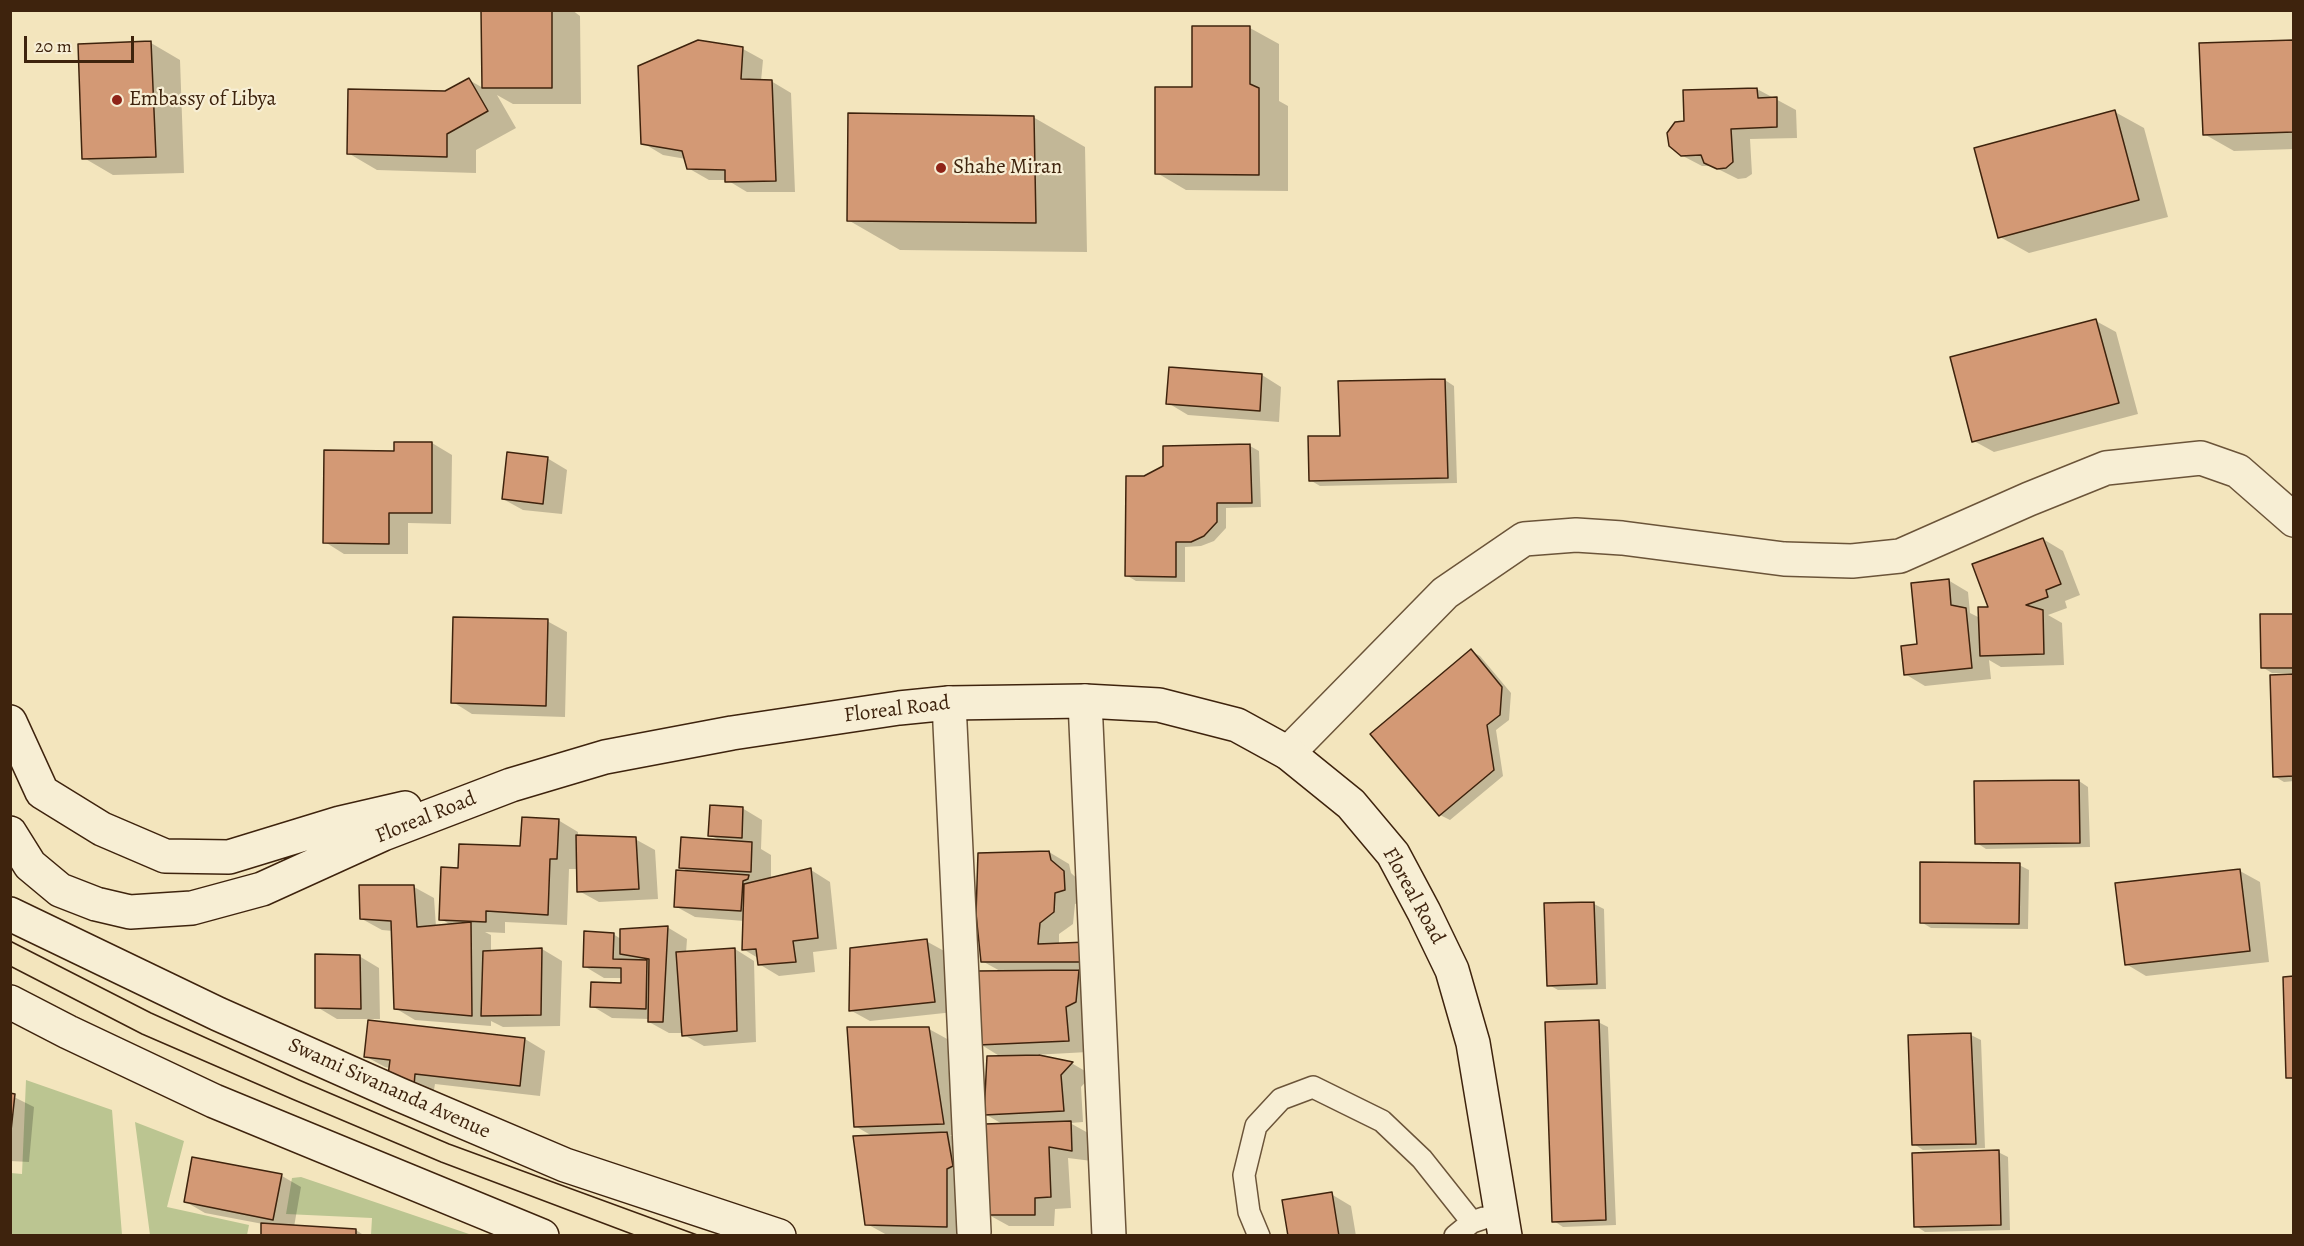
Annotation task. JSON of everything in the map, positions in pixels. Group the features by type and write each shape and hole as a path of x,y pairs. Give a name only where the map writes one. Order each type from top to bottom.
{"street":[{"path":"1288,753 1445,593 1524,539 1576,535 1610,537 1784,559 1852,561 1900,556 2106,468 2201,458 2238,471 2294,520"},
{"path":"1084,701 1109,1236"},
{"name":"Floreal Road","path":"10,833 30,865 60,890 96,904 130,912 192,908 262,889 383,834 511,784 605,757 743,731 949,703 1084,701 1159,705 1238,724 1288,753 1351,804 1393,854 1424,912 1452,970 1473,1043 1493,1223"},
{"path":"949,703 974,1232"},
{"path":"10,722 42,792 102,829 165,856 230,857 340,823 511,784"},
{"name":"Swami Sivananda Avenue","path":"10,914 218,1014 398,1095 565,1165 779,1236"},
{"path":"10,1002 214,1101 542,1236"}],"lane":[{"path":"1259,1236 1249,1212 1244,1175 1256,1126 1281,1099 1313,1087 1382,1121 1493,1223 1455,1236"}],"green space":[{"path":"26,1080 112,1110 122,1235 11,1235 11,1173 22,1174"},
{"path":"135,1122 184,1141 167,1207 249,1225 247,1235 150,1235"},
{"path":"301,1177 473,1235 371,1235 372,1218 286,1214 292,1178"}],"building":[{"path":"481,10 552,10 552,88 482,88"},
{"path":"1192,26 1250,26 1250,84 1259,88 1259,175 1155,174 1155,87 1192,87"},
{"path":"698,40 743,47 741,79 772,80 776,181 725,182 725,170 687,169 682,151 641,144 638,66"},
{"path":"2294,40 2294,132 2203,135 2199,43"},
{"name":"Embassy of Libya","path":"151,41 156,157 82,159 78,44"},
{"path":"469,78 488,111 447,134 447,157 347,154 348,89 445,91"},
{"path":"1757,88 1758,98 1777,97 1777,127 1731,129 1733,162 1726,168 1717,169 1704,163 1701,155 1681,156 1669,146 1667,133 1675,122 1684,121 1683,90"},
{"path":"2115,110 2139,200 1998,238 1974,148"},
{"name":"Shahe Miran","path":"848,113 1034,116 1036,223 847,221"},
{"path":"2096,319 2119,403 1972,442 1950,357"},
{"path":"1169,367 1262,374 1260,411 1166,404"},
{"path":"1445,379 1448,478 1309,481 1308,436 1340,436 1338,381"},
{"path":"394,442 432,442 432,513 389,513 389,544 323,543 324,450 394,451"},
{"path":"1250,444 1252,503 1217,503 1217,522 1204,536 1191,542 1176,542 1176,577 1125,576 1126,476 1144,476 1163,466 1163,446"},
{"path":"507,452 548,457 543,504 502,499"},
{"path":"2043,538 2061,584 2046,590 2048,597 2026,605 2043,610 2044,654 1980,656 1978,607 1988,607 1972,564"},
{"path":"1949,579 1951,605 1966,608 1972,668 1904,675 1901,646 1917,644 1911,583"},
{"path":"2260,614 2294,614 2294,668 2261,668"},
{"path":"453,617 548,619 546,706 451,703"},
{"path":"1471,649 1502,687 1500,715 1487,725 1494,770 1439,816 1370,734"},
{"path":"2294,674 2294,776 2273,777 2270,675"},
{"path":"2079,780 2080,843 1975,844 1974,781"},
{"path":"710,805 743,807 742,838 708,836"},
{"path":"522,817 559,819 557,859 550,859 548,915 486,911 486,922 439,920 441,867 458,868 459,844 520,846"},
{"path":"576,835 636,837 639,889 577,892"},
{"path":"681,837 752,842 751,872 679,868"},
{"path":"1049,851 1051,860 1064,871 1065,890 1055,893 1054,912 1040,923 1038,944 1087,942 1084,962 981,962 976,914 978,853"},
{"path":"1920,862 2020,863 2019,924 1920,923"},
{"path":"811,868 818,938 793,941 796,962 758,965 756,949 742,950 744,884"},
{"path":"2240,869 2250,951 2125,965 2115,883"},
{"path":"676,870 749,875 748,879 743,881 741,911 674,907"},
{"path":"359,885 414,885 417,927 471,922 472,1016 394,1009 391,921 360,919"},
{"path":"1594,902 1597,984 1547,986 1544,903"},
{"path":"668,926 663,1022 648,1022 649,959 620,954 620,929"},
{"path":"584,931 614,933 613,959 647,960 646,1009 590,1007 591,982 621,983 621,968 583,967"},
{"path":"927,939 935,1002 849,1011 850,948"},
{"path":"542,948 541,1015 481,1016 483,951"},
{"path":"735,948 737,1031 682,1036 676,952"},
{"path":"315,954 360,955 361,1009 315,1008"},
{"path":"1079,970 1076,1002 1066,1007 1069,1041 978,1045 975,971"},
{"path":"2294,976 2294,1078 2286,1078 2283,977"},
{"path":"368,1020 525,1038 520,1086 415,1074 414,1086 387,1083 390,1060 364,1057"},
{"path":"1599,1020 1606,1220 1552,1222 1545,1022"},
{"path":"847,1027 929,1027 944,1124 854,1127"},
{"path":"1971,1033 1976,1144 1912,1145 1908,1035"},
{"path":"1039,1055 1073,1062 1061,1075 1064,1111 984,1115 987,1056"},
{"path":"10,1093 15,1094 10,1140"},
{"path":"1071,1121 1072,1151 1049,1147 1051,1197 1035,1198 1035,1215 988,1215 985,1124"},
{"path":"947,1132 953,1166 947,1169 947,1227 865,1225 853,1136"},
{"path":"1999,1150 2001,1225 1914,1227 1912,1153"},
{"path":"192,1157 282,1174 273,1220 184,1202"},
{"path":"1332,1192 1339,1236 1288,1236 1282,1200"},
{"path":"261,1223 356,1229 356,1236 261,1236"}],"tram line":[{"path":"10,941 151,1013 299,1080 449,1144 700,1236"},
{"path":"10,966 142,1034 292,1099 441,1162 637,1236"}],"place":[{"name":"Embassy of Libya","path":"117,100"},
{"name":"Shahe Miran","path":"941,168"}]}
